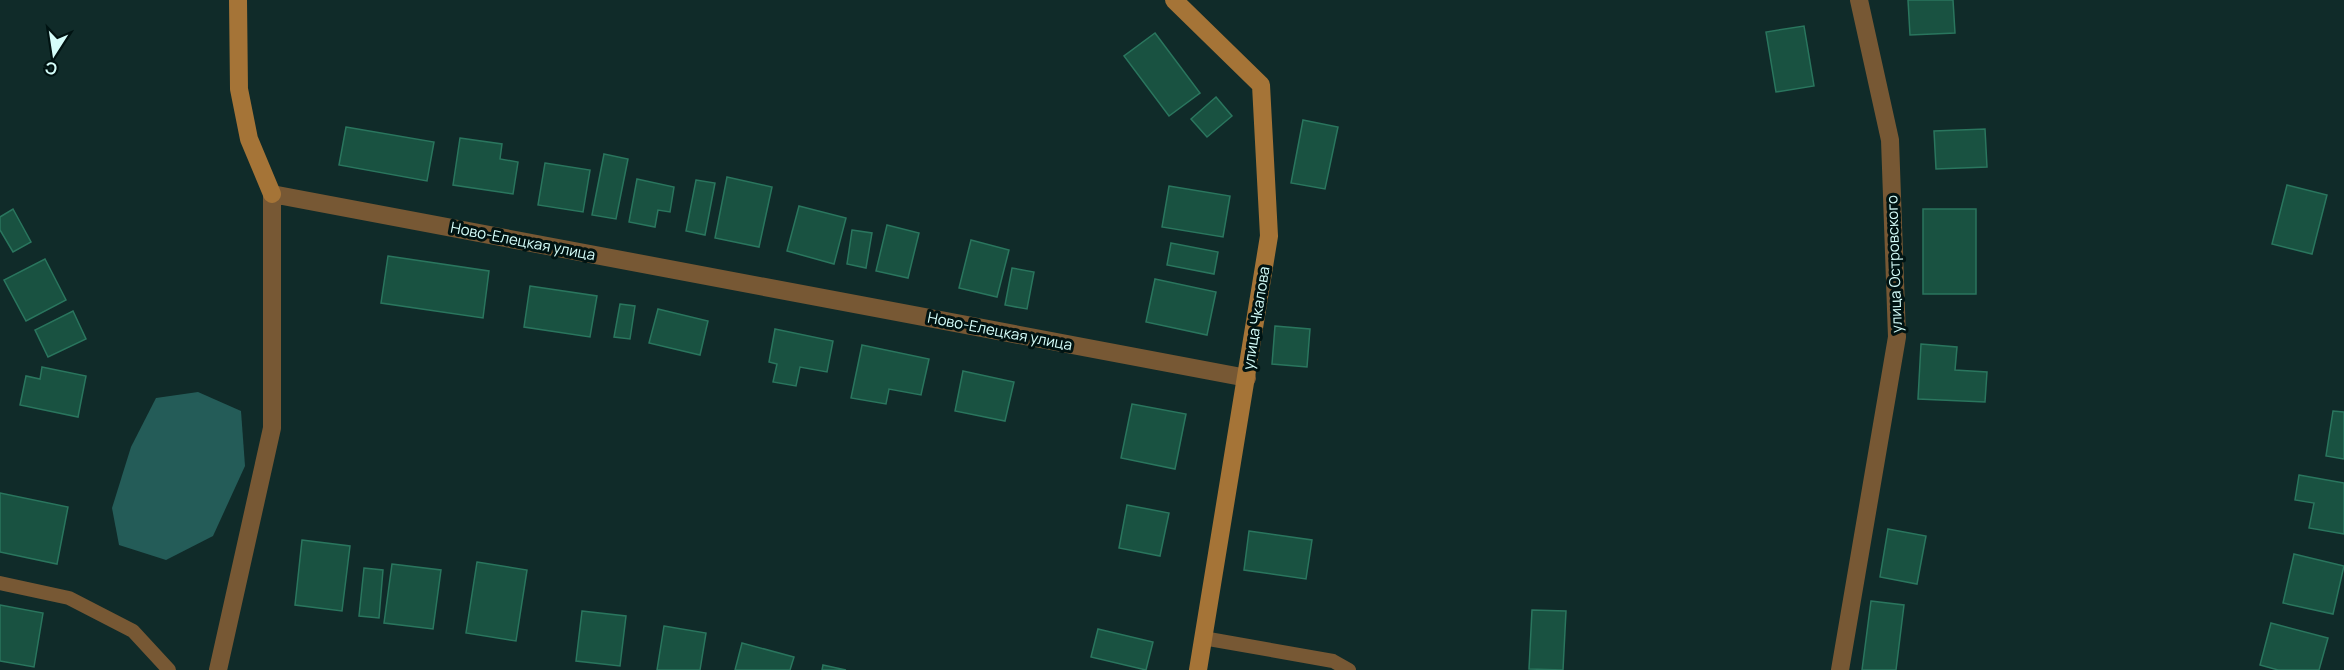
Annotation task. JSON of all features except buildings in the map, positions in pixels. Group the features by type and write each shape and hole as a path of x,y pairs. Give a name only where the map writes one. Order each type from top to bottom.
{"street":[{"path":"218,670 272,428 272,194 249,139 239,89 238,0"},
{"name":"улица Чкалова","path":"1174,0 1261,85 1269,236 1198,670"},
{"name":"улица Островского","path":"1840,670 1897,338 1890,140 1859,0"},
{"name":"Ново-Елецкая улица","path":"272,194 1247,378"}],"lane":[{"path":"0,583 69,598 134,631 169,670"},
{"path":"1203,638 1333,662 1349,670"}],"water":[{"path":"198,392 241,411 245,466 213,536 166,560 119,545 112,508 131,447 156,398"}]}
